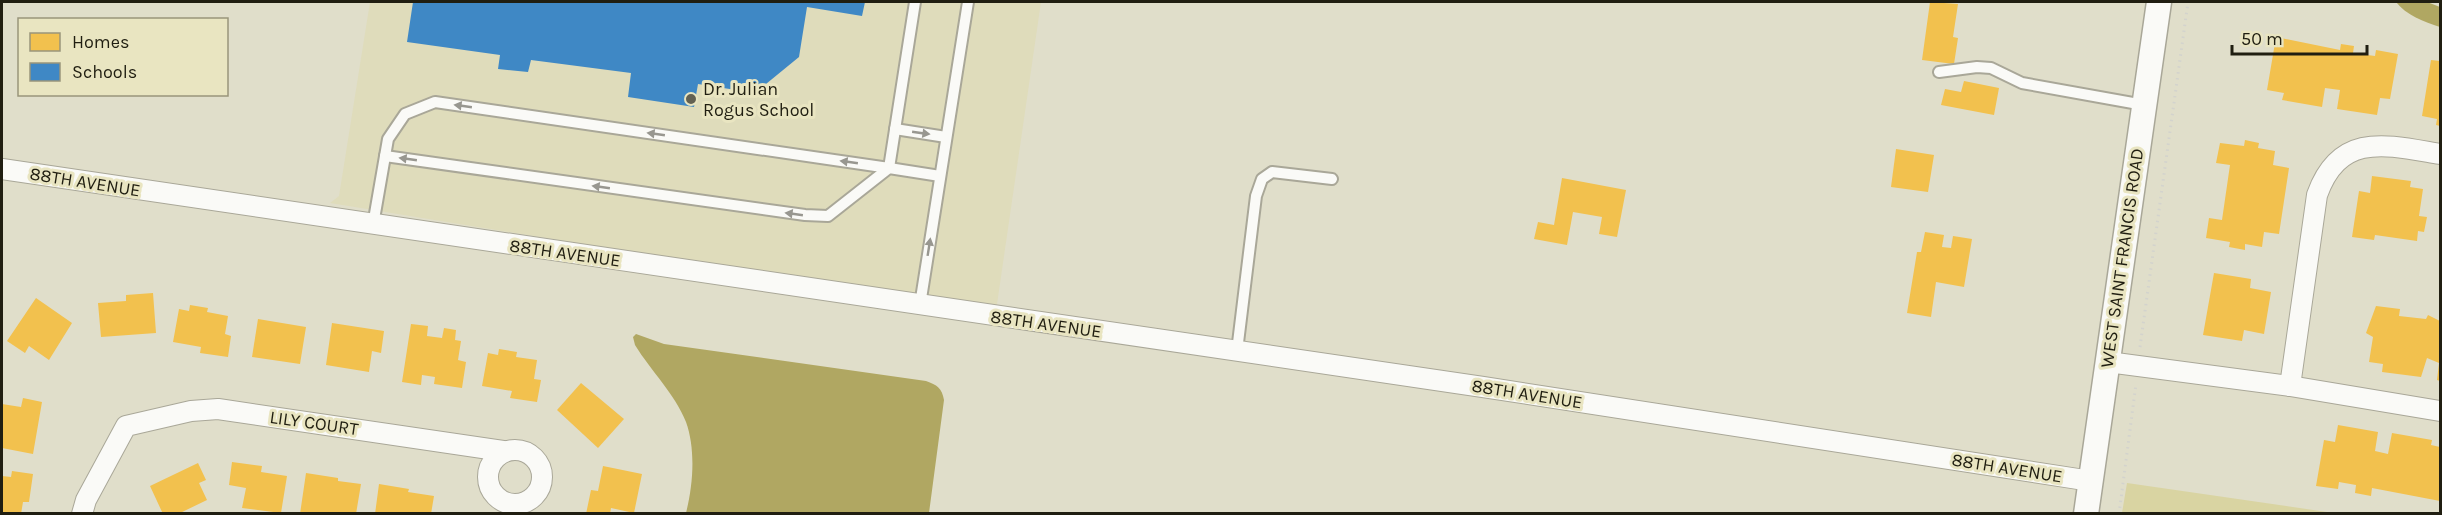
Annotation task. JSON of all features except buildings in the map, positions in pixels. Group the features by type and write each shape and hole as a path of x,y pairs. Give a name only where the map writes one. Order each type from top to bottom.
{"street":[{"name":"WEST SAINT FRANCIS ROAD","path":"2086,513 2159,2"},
{"path":"2290,386 2317,195 2323,178 2344,154 2360,149 2396,146 2440,154"},
{"name":"88TH AVENUE","path":"2,169 1484,387 2091,481"},
{"path":"2108,362 2290,386 2440,411"},
{"name":"LILY COURT","path":"82,513 86,500 126,426 191,411 219,409 503,452"}],"lane":[{"path":"385,156 805,215 828,216 889,168 915,2"},
{"path":"920,305 968,2"},
{"path":"1939,72 1977,67 1991,68 2022,83 2144,105"},
{"path":"373,225 388,139 405,114 435,102 939,176"},
{"path":"895,129 946,137"},
{"path":"1237,351 1256,196 1262,179 1272,172 1332,179"}],"path":[{"path":"2119,513 2188,2"}],"shaded area":[{"name":"Dr. Julian Rogus School","path":"370,2 1041,2 996,311 330,203 339,196"},
{"path":"2396,2 2427,2 2440,7 2440,27 2410,14"},
{"path":"636,334 664,344 926,381 936,386 944,400 929,513 686,513 692,456 686,422 676,402 635,345 633,337"},
{"path":"2127,483 2334,513 2122,513"}],"place":[{"name":"Dr. Julian Rogus School","path":"691,99"}]}
